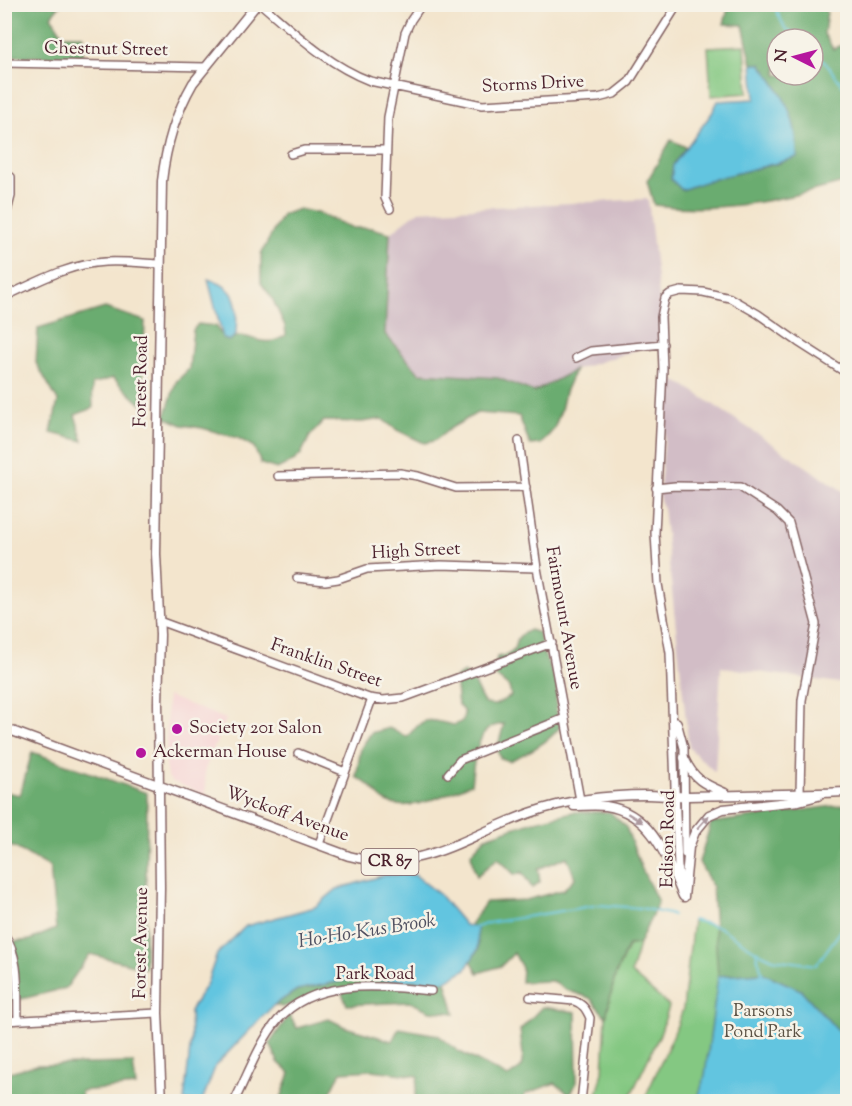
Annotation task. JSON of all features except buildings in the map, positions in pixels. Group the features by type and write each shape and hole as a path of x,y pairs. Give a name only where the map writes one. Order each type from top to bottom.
{"main road":[{"name":"Forest Road","path":"158,786 159,621 156,554 162,181 172,127 187,94 206,67 259,4"},
{"name":"Wyckoff Avenue","path":"4,728 86,756 158,786 362,859 392,862 407,861 450,848 512,820 580,800 622,796 848,792"},
{"path":"684,759 690,772 701,782 728,795"},
{"name":"Forest Avenue","path":"158,786 160,887 158,1013 162,1101"},
{"path":"684,897 689,847 694,832 709,815 723,809 799,801 831,792"},
{"path":"558,805 606,806 619,809 635,817 659,842 684,897"}],"street":[{"name":"Storms Drive","path":"259,4 329,61 343,69 370,81 483,105 606,96 622,89 629,82 678,4"},
{"path":"390,209 385,198 388,117 405,33 422,4"},
{"name":"Chestnut Street","path":"4,63 206,67"},
{"path":"291,154 304,150 386,150"},
{"path":"4,223 11,196 11,177"},
{"path":"5,296 56,273 88,264 121,262 160,264"},
{"name":"Edison Road","path":"684,897 670,653 658,584 656,556 656,488 663,369 661,317 665,298 675,292 709,293 730,298 848,374"},
{"path":"576,358 591,351 663,344"},
{"name":"Fairmount Avenue","path":"519,441 537,568 580,800"},
{"path":"278,476 405,474 456,488 526,487"},
{"path":"656,488 740,487 789,523 816,624 802,700 800,793"},
{"name":"High Street","path":"297,578 325,581 367,569 441,565 537,568"},
{"name":"Franklin Street","path":"159,621 372,699 383,700 403,698 552,643"},
{"path":"319,844 372,699"},
{"name":"Edison Road","path":"674,708 684,748 680,796"},
{"path":"448,774 460,760 565,718"},
{"path":"298,753 345,772"},
{"path":"4,934 14,951 16,961 18,1020"},
{"name":"Park Road","path":"234,1101 270,1031 286,1011 307,997 343,988 398,987 431,991"},
{"path":"530,997 574,1000 586,1009 590,1018 581,1101"},
{"path":"4,1021 158,1013"}],"shaded area":[{"path":"648,199 664,341 575,370 534,392 498,378 419,373 385,334 390,233 419,211"},
{"path":"670,379 684,385 847,494 847,684 721,667 715,772 689,748 663,508 659,497"},
{"path":"167,696 226,719 205,769 206,795 171,781 168,777 166,771"}],"green space":[{"path":"5,4 60,5 51,16 63,35 83,35 83,58 5,56"},
{"path":"729,5 821,5 827,12 825,27 765,27 765,85 761,64 752,64 743,25 724,24"},
{"path":"825,36 833,49 847,43 847,182 776,199 703,208 654,205 647,181 671,140 686,147 673,165 682,190 707,180 780,163 765,87 825,87"},
{"path":"745,45 748,93 711,96 708,47"},
{"path":"299,209 317,213 353,228 371,228 390,233 385,334 419,373 498,378 534,392 575,370 565,392 554,429 541,444 530,445 519,416 477,413 434,441 424,443 397,430 382,419 362,422 324,421 310,436 301,454 295,460 277,469 261,464 254,447 238,438 182,425 165,417 176,382 189,369 193,330 198,324 216,326 223,338 229,341 241,336 269,341 286,335 285,326 272,298 261,283 261,254 282,215"},
{"path":"105,308 145,321 142,405 113,378 92,384 93,408 75,415 83,441 51,433 58,401 36,363 38,328"},
{"path":"530,630 539,633 543,652 557,688 556,708 560,727 549,738 509,761 500,758 497,749 504,724 492,727 486,731 479,743 471,784 417,804 395,805 385,801 370,786 356,777 361,748 371,733 389,728 407,737 428,720 454,725 463,721 464,712 458,705 455,678 464,672 474,682 485,704 495,705 511,696 509,687 494,675 497,657 507,655 514,650 519,637"},
{"path":"32,752 147,793 145,968 90,954 66,988 5,1003 4,943 30,940 56,929 50,867 14,847 5,846 5,792 20,795"},
{"path":"847,804 847,1034 839,1032 801,990 763,973 718,976 712,886 699,862 711,823"},
{"path":"573,812 610,812 626,827 641,867 658,902 639,944 628,945 615,976 606,1017 590,998 566,990 552,981 521,982 522,968 514,953 501,966 478,973 471,960 478,950 477,928 469,926 486,902 526,900 563,890 575,878 567,857 538,869 540,882 532,888 522,872 515,875 498,858 477,876 471,853 486,837 531,822"},
{"name":"Parsons Pond Park","path":"693,920 719,927 847,921 847,1101 643,1102 683,1009"},
{"path":"639,944 631,973 669,1006 661,1032 628,1101 595,1102 603,1072 606,1017 615,976 629,945"},
{"path":"347,980 446,981 455,1013 430,1011 410,1002 347,1005 341,991 282,1007 274,1005 297,990"},
{"path":"542,1007 576,1012 577,1082 570,1095 555,1083 525,1094 523,1101 418,1101 415,1098 418,1076 372,1070 341,1072 326,1101 280,1101 290,1073 278,1062 270,1043 289,1015 297,1028 329,1019 345,1027 392,1041 399,1028 438,1035 458,1051 508,1077 521,1068 523,1055 520,1030"},
{"path":"133,1063 136,1086 81,1091 82,1101 5,1101 5,1073 36,1065"}],"water":[{"path":"752,64 761,64 765,70 765,87 777,87 788,107 795,130 797,157 682,190 671,179 673,165 712,113 718,101 755,99"},
{"path":"208,279 226,288 235,300 236,335 229,341 223,338"},
{"name":"Ho-Ho-Kus Brook","path":"385,875 415,875 439,894 465,925 477,928 478,949 466,969 446,981 347,980 297,990 274,1005 216,1065 202,1101 184,1101 191,1040 190,1011 207,983 217,954 246,926 315,907 337,889"},
{"path":"763,973 801,990 839,1032 847,1034 847,1101 697,1101 705,1075 718,976"}],"waterway":[{"path":"773,4 784,27"},
{"path":"825,62 848,92"},
{"path":"475,928 488,923 598,905 641,908 673,915"},
{"path":"693,920 719,927 773,959 816,965 848,921"},
{"path":"756,952 763,976"}],"place":[{"name":"Society 201 Salon","path":"177,729"},
{"name":"Ackerman House","path":"141,753"}]}
